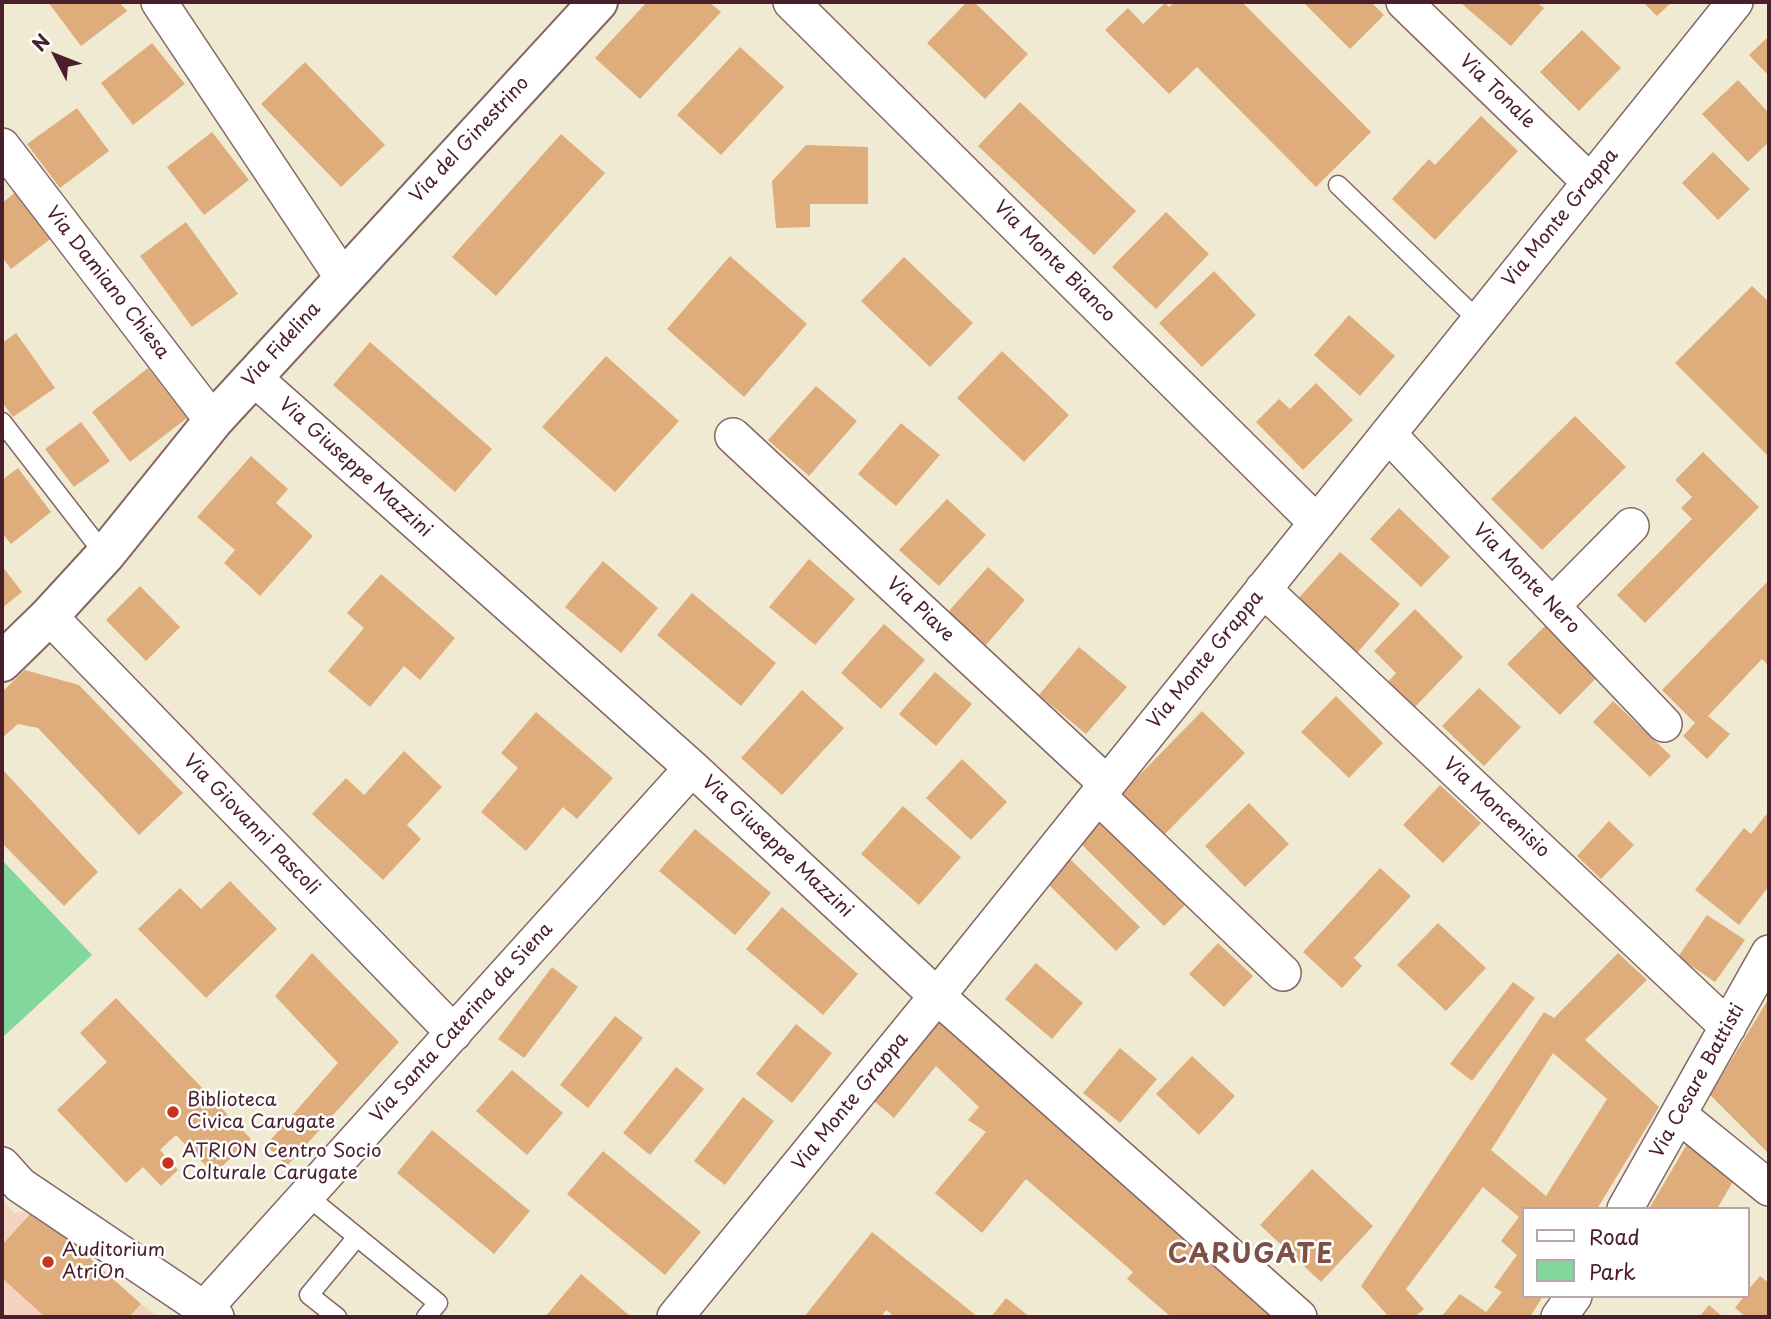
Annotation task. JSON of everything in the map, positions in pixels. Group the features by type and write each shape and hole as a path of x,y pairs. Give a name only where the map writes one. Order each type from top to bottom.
{"street":[{"path":"159,2 343,278"},
{"name":"Via del Ginestrino","path":"343,278 597,2"},
{"name":"Via Monte Bianco","path":"791,2 1317,523"},
{"name":"Via Tonale","path":"1404,2 1590,182"},
{"name":"Via Monte Grappa","path":"675,1317 937,996 1735,2"},
{"name":"Via Damiano Chiesa","path":"2,146 213,421"},
{"name":"Via Fidelina","path":"2,662 105,555 213,421 343,278"},
{"name":"Via Giuseppe Mazzini","path":"253,377 692,768 937,996 1299,1317"},
{"name":"Via Monte Nero","path":"1388,434 1664,724"},
{"name":"Via Piave","path":"733,436 1102,790 1283,973"},
{"path":"1552,606 1631,527"},
{"name":"Via Moncenisio","path":"1263,590 1728,1027"},
{"name":"Via Giovanni Pascoli","path":"49,616 454,1033"},
{"name":"Via Santa Caterina da Siena","path":"210,1313 306,1195 692,768"},
{"name":"Via Cesare Battisti","path":"1626,1207 1769,953"},
{"path":"1679,1115 1769,1188"},
{"path":"2,1165 20,1185 210,1313"},
{"path":"1559,1317 1573,1298"}],"lane":[{"path":"1338,185 1479,321"},
{"path":"2,422 105,555"},
{"path":"306,1195 438,1303 426,1317"},
{"path":"337,1317 309,1295 357,1237"}],"shaded area":[{"name":"Auditorium AtriOn","path":"2,1200 14,1213 35,1209 159,1317 2,1317"}],"green space":[{"path":"2,860 92,955 2,1038"}],"building":[{"path":"48,2 119,2 127,11 81,46"},
{"path":"647,2 709,2 721,12 640,99 595,58"},
{"path":"967,2 974,2 1028,54 985,99 927,43"},
{"path":"1175,2 1242,2 1371,132 1316,187 1197,67 1169,94 1105,30 1128,8 1143,24 1165,3 1169,7"},
{"path":"1303,2 1371,2 1384,15 1350,49"},
{"path":"1536,2 1544,8 1511,46 1462,4"},
{"path":"1643,2 1672,2 1657,16"},
{"path":"1582,30 1621,68 1579,111 1540,72"},
{"path":"1769,36 1769,76 1749,55"},
{"path":"152,43 185,84 133,125 101,83"},
{"path":"740,47 784,87 721,155 677,115"},
{"path":"305,62 385,145 341,187 261,104"},
{"path":"1738,80 1769,113 1769,142 1748,162 1702,114"},
{"path":"1020,102 1136,211 1094,255 978,146"},
{"path":"77,108 109,151 60,188 27,144"},
{"path":"1481,116 1518,151 1435,240 1392,199 1429,159 1435,165"},
{"path":"212,132 249,180 204,215 167,167"},
{"path":"561,134 605,173 496,296 452,257"},
{"path":"806,145 868,147 868,204 810,204 810,227 776,228 772,181"},
{"path":"1713,152 1750,189 1718,220 1682,183"},
{"path":"17,191 53,237 11,269 2,257 2,203"},
{"path":"1166,212 1209,254 1156,309 1112,267"},
{"path":"186,222 238,294 192,327 140,256"},
{"path":"730,256 807,324 744,397 667,329"},
{"path":"904,257 973,323 930,367 861,301"},
{"path":"1214,271 1256,315 1202,367 1159,323"},
{"path":"1752,286 1769,302 1769,457 1675,363"},
{"path":"1349,315 1395,356 1360,396 1314,355"},
{"path":"16,333 55,388 13,417 2,402 2,343"},
{"path":"370,342 492,449 455,492 333,385"},
{"path":"1002,351 1069,415 1024,462 957,398"},
{"path":"606,356 679,421 615,492 542,427"},
{"path":"148,368 187,418 130,462 92,412"},
{"path":"1316,383 1353,420 1303,470 1256,422 1279,399 1290,409"},
{"path":"816,386 857,421 809,476 768,440"},
{"path":"1575,416 1626,467 1542,550 1491,499"},
{"path":"81,422 110,461 74,487 45,449"},
{"path":"901,423 940,455 896,506 858,474"},
{"path":"1703,452 1759,507 1645,623 1617,595 1692,519 1681,508 1692,497 1675,480"},
{"path":"251,456 288,489 276,503 313,536 260,596 224,563 235,550 197,517"},
{"path":"18,468 51,512 11,544 2,533 2,480"},
{"path":"947,499 986,535 939,586 899,550"},
{"path":"1399,508 1450,557 1421,587 1370,539"},
{"path":"1340,552 1400,604 1357,653 1297,600"},
{"path":"809,559 855,599 815,645 769,607"},
{"path":"603,561 658,608 621,653 565,607"},
{"path":"2,566 22,592 2,608"},
{"path":"988,567 1025,600 986,645 948,612"},
{"path":"381,574 455,638 420,680 404,666 370,707 328,671 364,628 347,613"},
{"path":"1769,580 1769,666 1762,659 1708,716 1730,734 1707,759 1683,736 1695,723 1662,690"},
{"path":"140,586 180,627 146,661 106,620"},
{"path":"692,593 776,663 741,706 657,635"},
{"path":"1415,609 1463,657 1414,708 1388,682 1396,673 1374,651"},
{"path":"884,624 925,660 881,709 841,673"},
{"path":"1546,625 1598,676 1560,715 1507,664"},
{"path":"1079,647 1127,687 1086,734 1039,695"},
{"path":"25,670 79,685 183,793 139,835 38,728 18,724 2,738 2,692"},
{"path":"935,672 972,704 936,746 899,714"},
{"path":"1479,688 1521,727 1484,766 1442,726"},
{"path":"802,690 844,728 782,795 741,758"},
{"path":"1336,696 1383,743 1349,778 1301,732"},
{"path":"1613,701 1671,756 1650,777 1593,722"},
{"path":"1202,711 1245,753 1164,835 1121,794"},
{"path":"536,712 613,778 577,819 563,807 526,851 481,812 518,768 501,753"},
{"path":"404,751 442,787 407,825 421,839 383,880 312,814 346,778 364,795"},
{"path":"962,759 1007,802 971,840 926,798"},
{"path":"2,769 98,872 64,906 2,843"},
{"path":"1440,785 1481,823 1443,863 1403,825"},
{"path":"1249,803 1289,844 1245,887 1205,846"},
{"path":"903,806 961,857 919,905 861,854"},
{"path":"1769,811 1769,886 1739,925 1695,890 1744,828 1751,834"},
{"path":"1100,817 1187,903 1164,926 1077,840"},
{"path":"1609,821 1634,845 1601,879 1577,856"},
{"path":"695,829 771,893 735,935 659,871"},
{"path":"1070,859 1140,927 1116,951 1047,883"},
{"path":"1380,868 1411,896 1354,958 1362,966 1342,988 1303,952"},
{"path":"230,881 277,929 206,998 138,929 180,888 201,909"},
{"path":"782,907 858,974 823,1015 746,949"},
{"path":"1707,915 1745,940 1715,982 1678,957"},
{"path":"1438,923 1486,968 1446,1011 1397,965"},
{"path":"1218,943 1253,976 1224,1007 1189,974"},
{"path":"312,953 399,1042 287,1166 266,1145 338,1063 275,996"},
{"path":"1618,953 1647,980 1585,1040 1659,1107 1598,1207 1522,1207 1522,1298 1542,1298 1530,1317 1441,1317 1460,1294 1486,1312 1502,1292 1494,1287 1517,1255 1501,1241 1519,1217 1483,1187 1406,1289 1424,1309 1415,1317 1389,1317 1361,1286 1544,1012 1554,1018","holes":["1553,1053 1607,1099 1546,1196 1491,1150"]},
{"path":"1036,963 1083,1003 1052,1039 1005,999"},
{"path":"552,967 578,987 524,1058 498,1039"},
{"path":"1513,982 1535,998 1472,1081 1450,1064"},
{"path":"116,998 251,1139 214,1174 176,1135 160,1150 178,1170 161,1186 143,1167 126,1183 57,1110 107,1062 80,1033"},
{"path":"1769,998 1767,1108 1769,1154 1710,1095"},
{"path":"615,1016 643,1038 588,1108 560,1085"},
{"path":"937,1016 1277,1317 1171,1317 1127,1279 1133,1272 1026,1179 982,1233 935,1193 986,1132 968,1120 979,1107 936,1066 894,1118 869,1097"},
{"path":"796,1024 832,1053 792,1103 756,1074"},
{"path":"1120,1048 1157,1079 1120,1123 1083,1093"},
{"path":"1192,1056 1235,1096 1199,1135 1156,1094"},
{"path":"676,1067 704,1089 650,1155 623,1133"},
{"path":"512,1070 563,1113 527,1155 476,1111"},
{"path":"743,1097 774,1121 725,1185 694,1161"},
{"path":"432,1130 530,1211 494,1254 397,1173"},
{"path":"1687,1144 1738,1173 1718,1207 1650,1207"},
{"path":"603,1151 701,1232 665,1275 567,1194"},
{"path":"1312,1169 1373,1226 1321,1282 1260,1225"},
{"name":"Auditorium AtriOn","path":"35,1209 141,1304 129,1317 45,1317 2,1278 2,1245"},
{"path":"872,1232 978,1317 895,1317 886,1310 881,1317 804,1317"},
{"path":"581,1274 630,1316 545,1317"},
{"path":"1760,1276 1769,1283 1769,1317 1746,1317 1735,1308 1742,1298 1750,1298 1750,1288"},
{"path":"1006,1298 1030,1317 991,1317"},
{"path":"1709,1305 1723,1317 1699,1317"}],"place":[{"name":"Biblioteca Civica Carugate","path":"173,1112"},
{"name":"ATRION Centro Socio Colturale Carugate","path":"168,1163"},
{"name":"Auditorium AtriOn","path":"48,1262"}],"district":[{"name":"CARUGATE","path":"1251,1256"}]}
